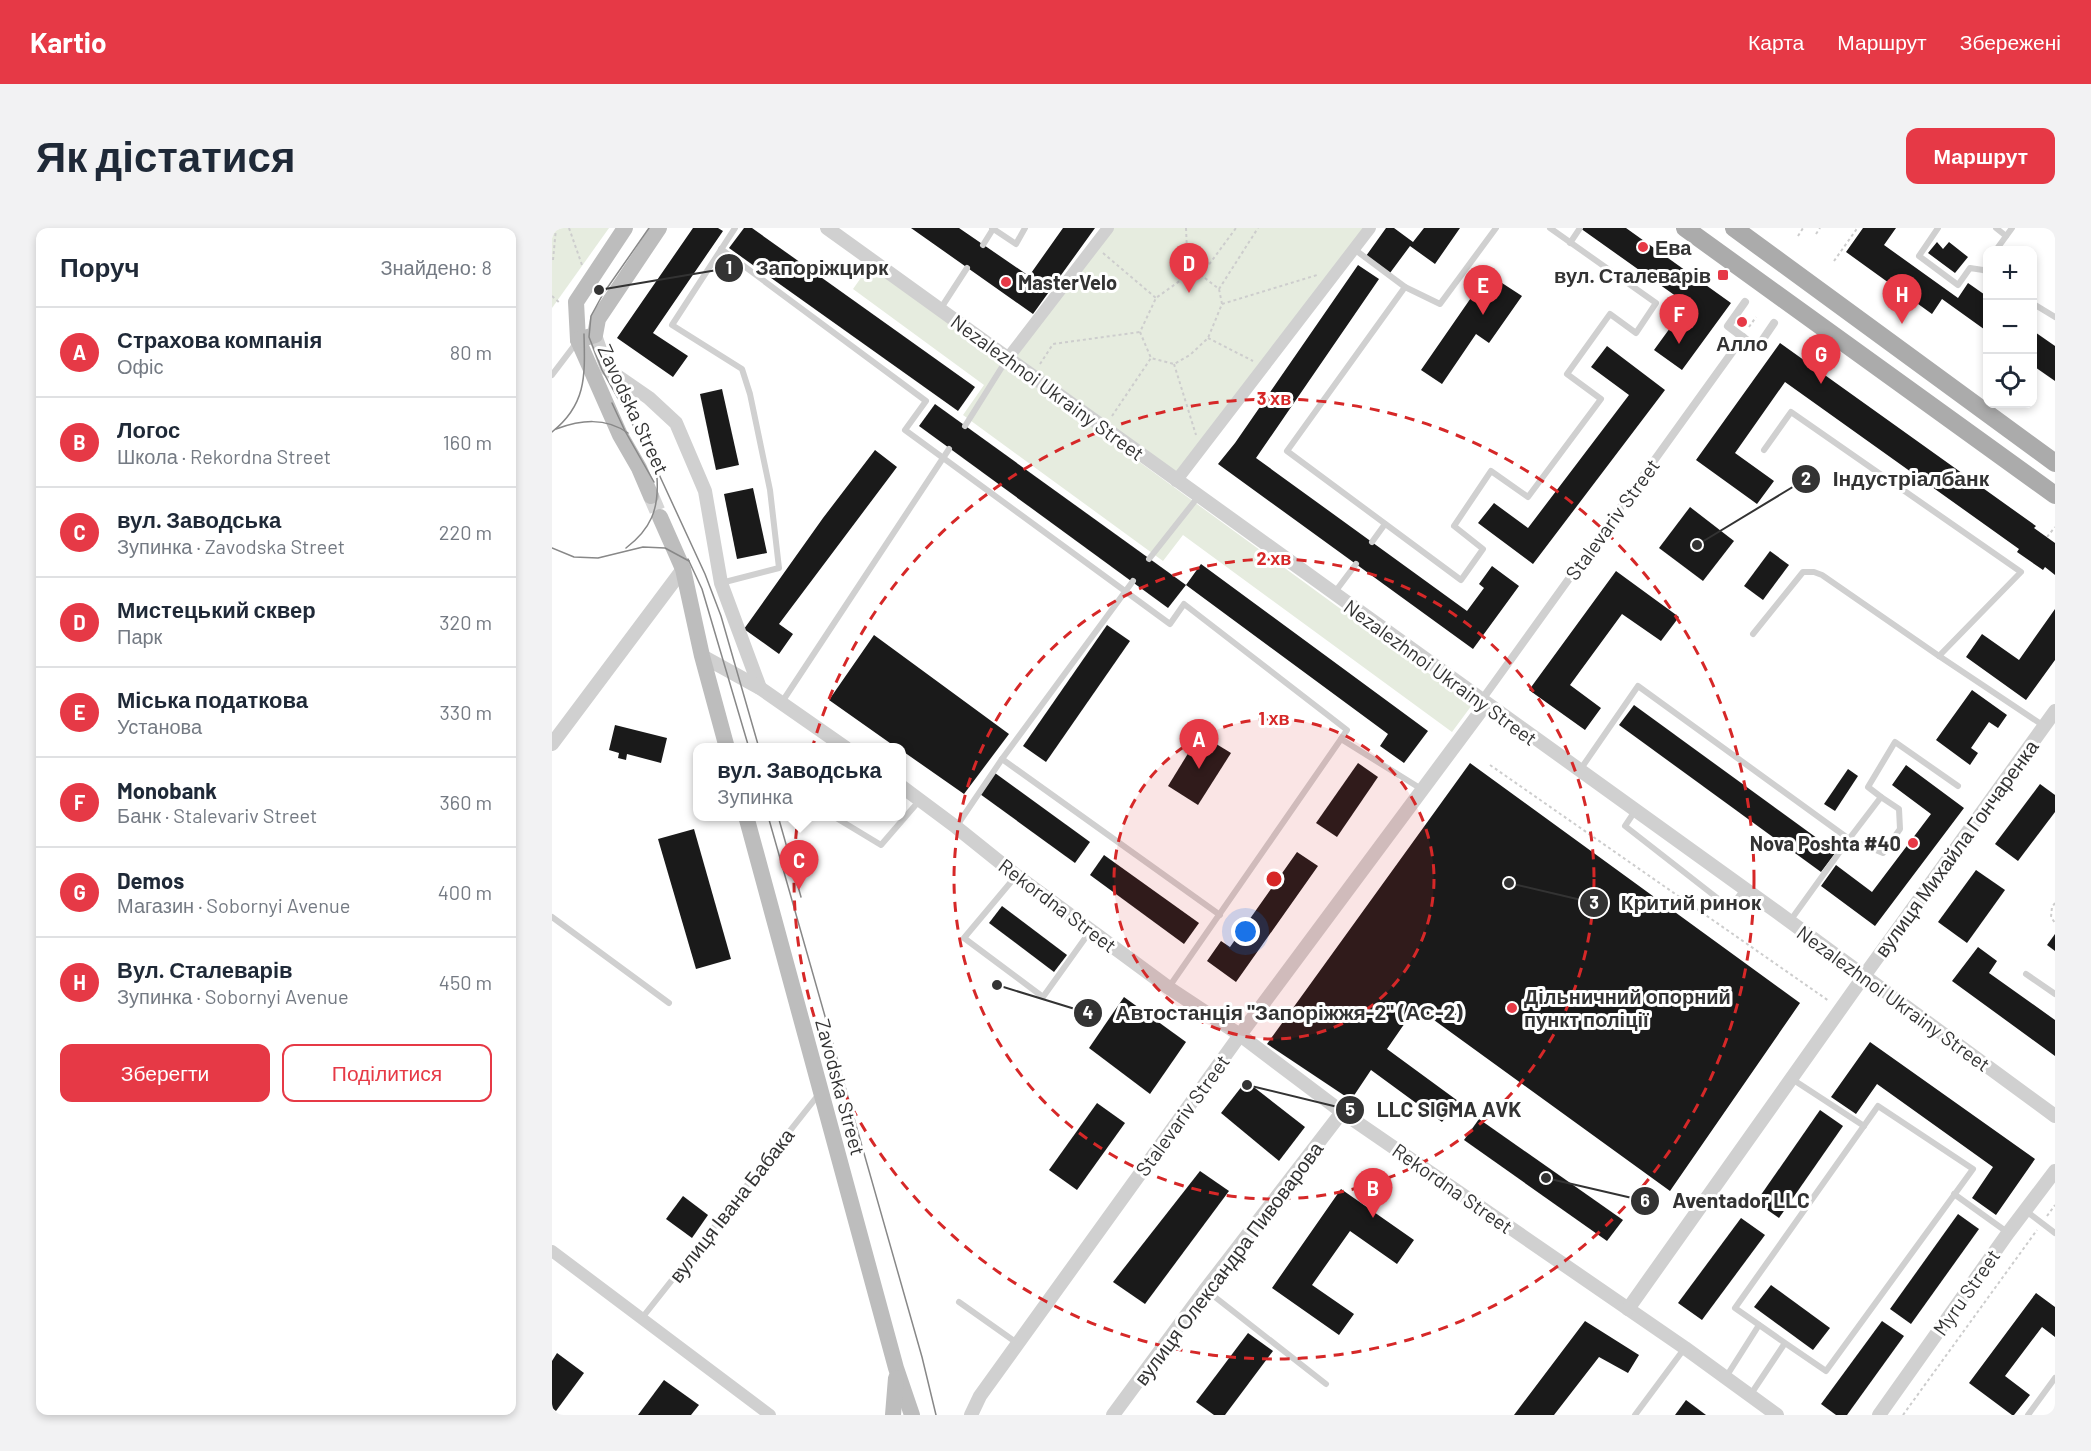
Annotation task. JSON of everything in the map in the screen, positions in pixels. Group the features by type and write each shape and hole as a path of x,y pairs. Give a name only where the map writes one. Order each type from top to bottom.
{"main road":[{"path":"589,283 625,228"},
{"path":"595,335 598,319 659,228"},
{"path":"1685,228 2055,495"},
{"path":"1734,228 2055,463"},
{"name":"Zavodska Street","path":"589,283 576,302 578,340 620,435 639,468 651,496"},
{"name":"Zavodska Street","path":"578,340 595,335"},
{"path":"660,517 682,569 702,656 726,743"},
{"name":"Zavodska Street","path":"747,821 896,1368 912,1415"},
{"name":"Zavodska Street","path":"893,1415 896,1368"}],"street":[{"name":"Nezalezhnoi Ukrainy Street","path":"827,228 941,308 1176,481 2055,1116"},
{"path":"1008,358 1108,228"},
{"path":"1176,481 1370,228"},
{"path":"1745,302 1728,326 1757,348 1774,323"},
{"path":"595,335 607,369 649,398 676,423 705,491 721,583 760,688"},
{"name":"Stalevariv Street","path":"971,1415 980,1396 1240,1035 1423,790 1743,337"},
{"path":"552,744 682,569"},
{"path":"702,656 760,688 840,743"},
{"name":"вулиця Михайла Гончаренка","path":"1628,1309 2055,711"},
{"name":"Rekordna Street","path":"906,790 1017,876 1169,988 1240,1035 1342,1112 1685,1348 1777,1415"},
{"name":"вулиця Олександра Пивоварова","path":"1113,1415 1205,1290 1342,1112"},
{"name":"Myru Street","path":"1879,1415 2008,1233 2055,1172"},
{"path":"552,1251 771,1415"}],"lane":[{"path":"721,583 779,568 770,490 750,394 742,369 672,325 735,228"},
{"path":"983,245 992,228 1016,244 1025,228"},
{"path":"1354,249 1405,287 1440,304 1496,228"},
{"path":"1405,287 1287,451 1461,580 1483,549 1454,526 1491,471 1528,497 1601,399 1567,374 1610,314 1636,333 1656,303 1550,228"},
{"path":"1570,243 1580,228"},
{"path":"1938,228 1918,256 1958,285 1970,268 1983,271"},
{"path":"1996,228 2006,237"},
{"path":"1999,246 2012,228"},
{"path":"721,249 926,401 905,430 1170,624 1184,604 1347,730 1169,988"},
{"path":"941,308 967,268"},
{"path":"2037,306 2055,317"},
{"path":"552,375 578,340"},
{"path":"965,426 1008,358"},
{"path":"1764,450 1791,412 2021,572 1939,656"},
{"path":"782,702 949,449"},
{"path":"1149,559 1198,496"},
{"path":"1372,542 1385,524"},
{"path":"1334,594 1356,564"},
{"path":"1753,634 1803,572 1814,572 2044,726"},
{"path":"956,827 1002,759 1133,581"},
{"path":"1579,771 1638,686 1849,839 1883,853 1900,830 1899,810 1868,787 1895,742 1958,786"},
{"path":"1341,739 1423,790"},
{"path":"1002,759 1220,915"},
{"path":"1789,922 1881,797"},
{"path":"906,816 921,800"},
{"path":"1635,811 1625,826 1730,908 1744,890"},
{"path":"842,821 881,844 902,821"},
{"path":"1017,876 964,938 1043,997 1091,930"},
{"path":"552,917 669,1003"},
{"path":"2026,974 2055,994"},
{"path":"1791,1079 1864,1126"},
{"name":"вулиця Івана Бабака","path":"642,1318 821,1091"},
{"path":"1878,1106 1973,1169 1826,1371 1736,1308 1864,1126 1878,1106"},
{"path":"1954,1194 2008,1233"},
{"path":"2025,1211 2055,1233"},
{"path":"1205,1290 1326,1384"},
{"path":"959,1302 1018,1344"},
{"path":"1725,1378 1759,1324"},
{"path":"1751,1394 1785,1343"},
{"path":"1635,1415 1685,1348"},
{"path":"2028,1415 2055,1378"}],"path":[{"path":"552,260 556,228"},
{"path":"569,228 589,283"},
{"path":"1186,228 1188,275"},
{"path":"1201,275 1236,228"},
{"path":"1219,289 1257,230 1252,228"},
{"path":"1798,236 1803,228"},
{"path":"1816,234 1820,228"},
{"path":"1834,261 1855,229"},
{"path":"1095,246 1156,298"},
{"path":"1222,304 1340,268"},
{"path":"1188,275 1201,275 1219,289 1222,304 1208,338 1190,355 1174,364 1151,358 1140,332 1156,298 1188,275"},
{"path":"1033,375 1053,344 1140,332"},
{"path":"1208,338 1264,366"},
{"path":"1103,428 1151,358"},
{"path":"1174,364 1200,449"},
{"path":"2047,537 2055,527"},
{"path":"1490,765 1829,1000"},
{"path":"2055,903 2052,906 2051,917 2055,923"},
{"path":"1903,1415 2055,1205"}],"shaded area":[{"path":"552,228 609,228 552,308"},
{"path":"1108,228 1370,228 1176,481 1008,358"},
{"path":"870,265 1472,705 1452,732 1183,535 1163,561 963,415 984,385 853,289"}],"building":[{"path":"693,228 718,228 723,231 653,333 688,356 673,377 617,338"},
{"path":"744,228 752,228 975,387 958,411 729,248"},
{"path":"911,228 959,228 1029,276 1063,228 1095,228 1033,314"},
{"path":"1386,228 1394,228 1413,242 1424,228 1460,228 1435,264 1410,246 1390,273 1366,256"},
{"path":"1580,228 1626,228 1731,303 1682,370 1654,350 1670,328 1677,333 1694,309"},
{"path":"1863,228 1896,228 1884,245 1958,298 1968,283 1983,294 1983,328 1942,299 1932,314 1846,252"},
{"path":"1937,242 1943,249 1949,242 1968,257 1955,273 1928,253"},
{"path":"1358,265 1379,279 1256,458 1467,611 1484,588 1479,584 1492,566 1519,586 1473,649 1218,464 1235,443"},
{"path":"1484,279 1498,289 1502,283 1522,296 1489,343 1476,334 1442,384 1421,370"},
{"path":"2037,333 2055,346 2055,381 2037,368"},
{"path":"1780,343 2036,526 2034,528 2055,543 2055,575 2045,567 2043,570 2017,552 2019,549 1785,382 1735,453 1774,481 1757,504 1696,460"},
{"path":"1607,346 1665,390 1533,564 1478,523 1494,503 1528,528 1629,395 1591,367"},
{"path":"722,389 739,465 716,470 700,394"},
{"path":"935,404 1186,585 1168,608 919,426"},
{"path":"875,450 897,467 779,624 793,634 779,654 744,629 823,518"},
{"path":"753,488 767,553 737,559 724,494"},
{"path":"1690,507 1734,541 1703,581 1659,548"},
{"path":"1770,551 1789,565 1763,600 1744,586"},
{"path":"1201,564 1428,731 1404,763 1380,746 1388,734 1186,585"},
{"path":"1616,571 1679,617 1661,641 1622,614 1570,685 1601,708 1585,730 1529,690"},
{"path":"2055,609 2055,660 2026,700 1966,657 1982,634 2019,660"},
{"path":"1107,625 1130,641 1046,762 1023,746"},
{"path":"874,635 1009,734 964,794 906,753 906,743 890,743 829,700"},
{"path":"1972,690 2007,715 1998,728 1989,722 1971,748 1978,753 1970,765 1936,740"},
{"path":"1634,705 1836,852 1821,872 1619,725"},
{"path":"615,725 667,738 661,763 627,754 626,760 618,758 619,753 609,750"},
{"path":"1200,734 1231,753 1198,805 1168,786"},
{"path":"1358,763 1378,777 1337,837 1316,823"},
{"path":"1470,763 1800,1003 1670,1191 1416,1007 1387,1049 1458,1101 1442,1122 1371,1070 1351,1100 1267,1044"},
{"path":"1906,765 1964,808 1875,926 1821,886 1836,865 1872,892 1931,814 1892,785"},
{"path":"1848,769 1858,776 1835,811 1824,804"},
{"path":"995,773 1090,842 1075,863 980,794"},
{"path":"2040,784 2055,795 2055,812 2018,861 1995,844"},
{"path":"694,829 731,959 696,969 658,839"},
{"path":"1297,852 1318,866 1236,982 1207,961 1221,941 1230,947"},
{"path":"1104,855 1199,923 1184,944 1090,875"},
{"path":"1976,870 2005,890 1967,943 1938,922"},
{"path":"1002,906 1067,955 1054,972 989,923"},
{"path":"2055,934 2055,951 2047,945"},
{"path":"1978,947 1997,961 1989,973 2055,1020 2055,1056 1952,981"},
{"path":"1124,997 1186,1042 1150,1094 1089,1048"},
{"path":"1870,1042 2035,1159 1996,1215 1972,1198 1993,1167 1877,1084 1856,1114 1831,1097"},
{"path":"1246,1081 1305,1127 1279,1161 1221,1113"},
{"path":"1097,1103 1125,1123 1077,1190 1049,1170"},
{"path":"1820,1110 1843,1126 1779,1218 1756,1202"},
{"path":"1479,1119 1623,1220 1607,1241 1464,1140"},
{"path":"1200,1171 1229,1191 1145,1304 1113,1282"},
{"path":"1341,1189 1414,1240 1397,1264 1350,1231 1312,1285 1354,1314 1339,1335 1272,1288"},
{"path":"683,1196 708,1215 692,1238 666,1219"},
{"path":"1958,1214 1979,1229 1911,1324 1890,1309"},
{"path":"1741,1218 1765,1235 1702,1320 1678,1303"},
{"path":"1771,1285 1830,1328 1813,1350 1754,1307"},
{"path":"2036,1293 2055,1307 2055,1337 2042,1327 2005,1376 2030,1395 2012,1415 1969,1383"},
{"path":"1585,1321 1639,1355 1628,1373 1599,1357 1554,1415 1514,1415"},
{"path":"1882,1321 1904,1336 1847,1415 1836,1415 1821,1404"},
{"path":"1248,1333 1273,1351 1225,1415 1214,1415 1196,1402"},
{"path":"557,1353 584,1373 556,1411 552,1408 552,1361"},
{"path":"664,1380 699,1405 691,1415 638,1415"},
{"path":"1686,1400 1706,1415 1675,1415"}],"tunnel":[{"path":"651,496 660,517"}],"tram line":[{"path":"649,228 603,294 591,316 589,337 602,370 651,457 705,574 721,616 758,743"},
{"path":"552,432 572,411 582,388 584,334"},
{"path":"612,403 654,482"},
{"path":"556,429 584,422 602,422 628,433"},
{"path":"626,548 642,533 652,518 657,499 657,478"},
{"path":"552,548 574,557 598,558 643,547 665,548 689,561"},
{"path":"688,559 702,589 748,743"},
{"path":"769,821 922,1357 936,1415"},
{"path":"779,821 801,897"}],"place":[{"name":"Ева","path":"1643,247"},
{"name":"вул. Сталеварів","path":"1723,275"},
{"name":"MasterVelo","path":"1006,282"},
{"name":"Запоріжцирк","path":"599,290"},
{"name":"Мистецький сквер","path":"1189,293"},
{"name":"Міська податкова","path":"1483,315"},
{"name":"Алло","path":"1742,322"},
{"name":"Вул. Сталеварів","path":"1902,324"},
{"name":"Monobank","path":"1679,344"},
{"name":"Demos","path":"1821,384"},
{"name":"Індустріалбанк","path":"1697,545"},
{"name":"Страхова компанія","path":"1199,769"},
{"name":"Nova Poshta #40","path":"1913,843"},
{"name":"Критий ринок","path":"1509,883"},
{"name":"вул. Заводська","path":"799,890"},
{"name":"Автостанція \"Запоріжжя-2\" (АС-2)","path":"997,985"},
{"name":"Дільничний опорний пункт поліції","path":"1512,1008"},
{"name":"LLC SIGMA AVK","path":"1247,1085"},
{"name":"Aventador LLC","path":"1546,1178"},
{"name":"Логос","path":"1373,1218"}]}
